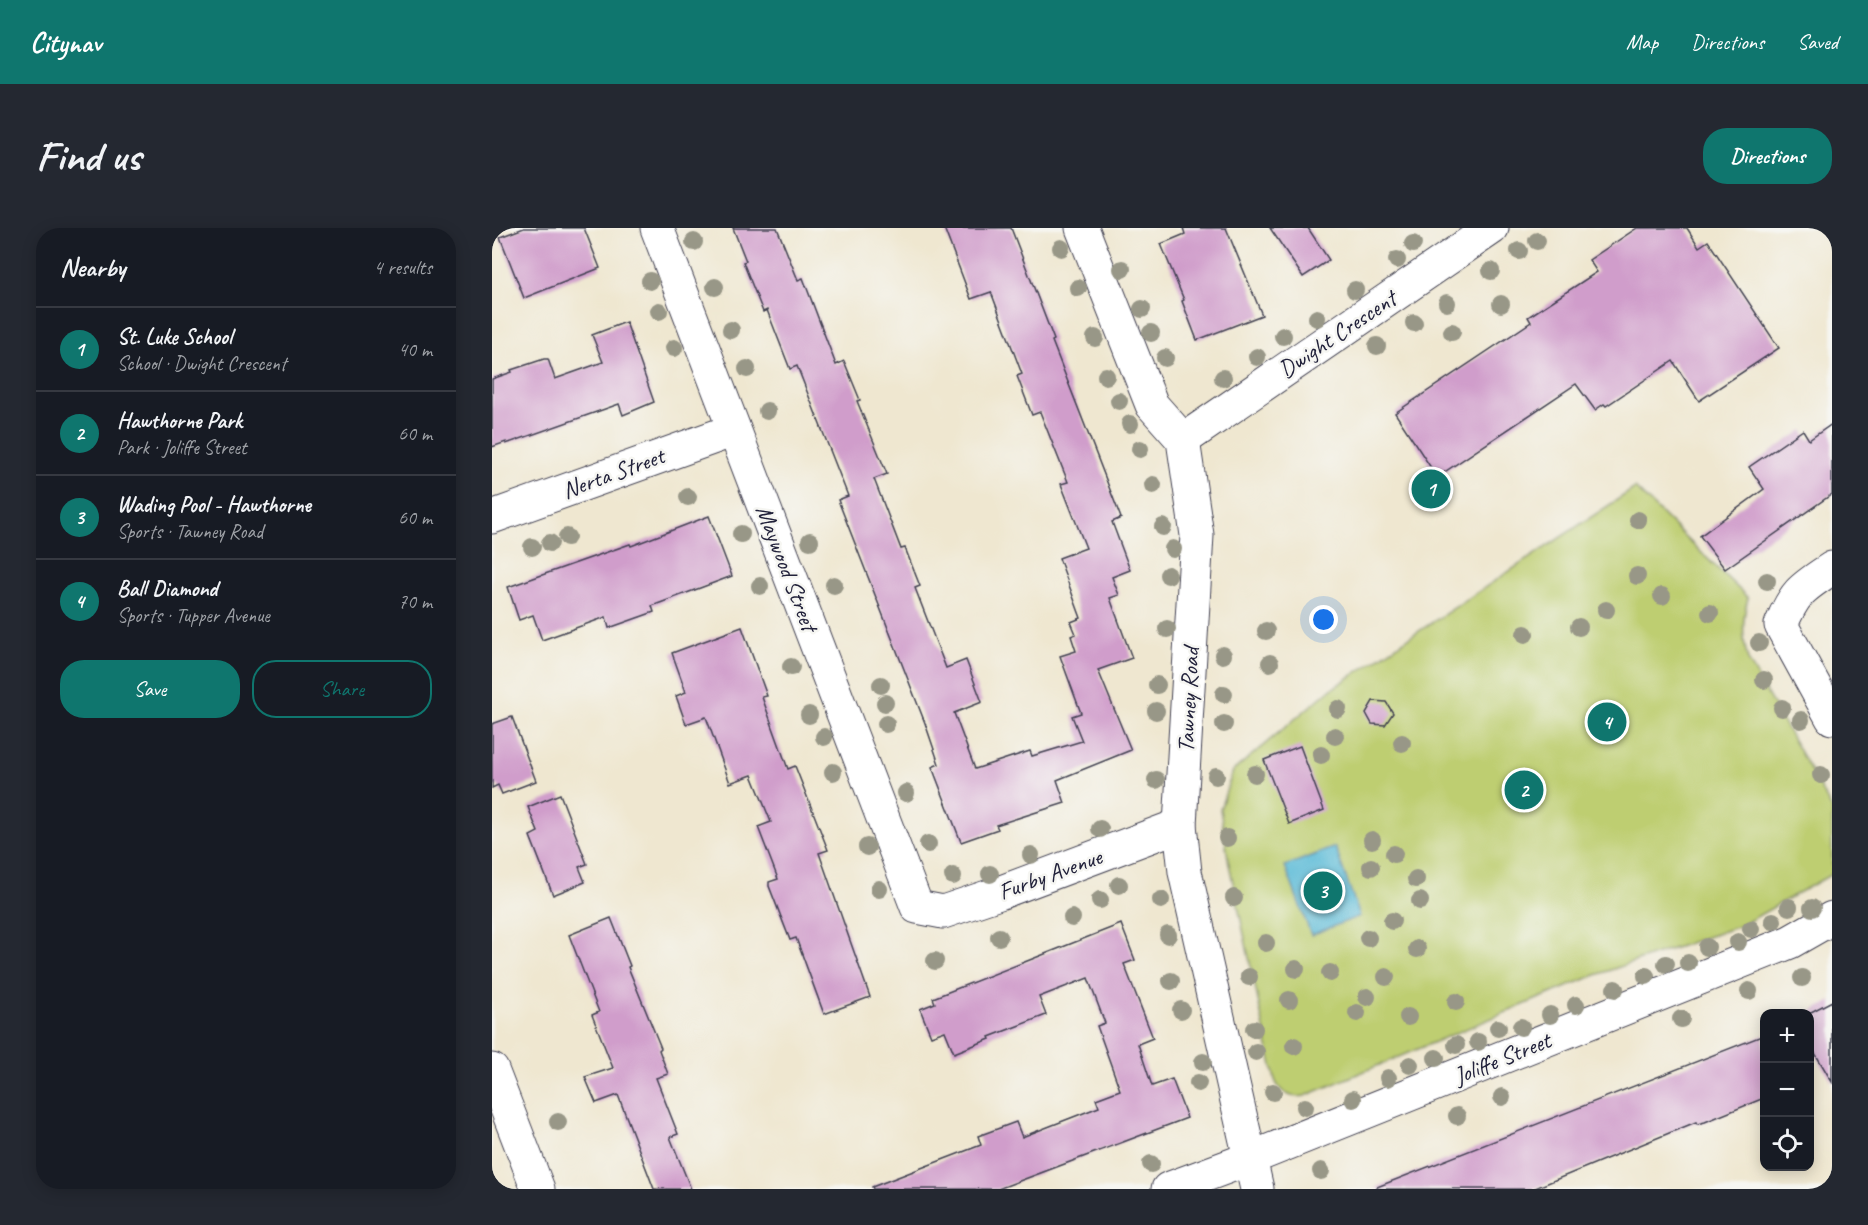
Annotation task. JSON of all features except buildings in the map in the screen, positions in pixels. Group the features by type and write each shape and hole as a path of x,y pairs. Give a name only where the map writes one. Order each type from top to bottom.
{"street":[{"name":"Maywood Street","path":"657,228 917,907"},
{"path":"1082,228 1152,405 1183,440"},
{"name":"Dwight Crescent","path":"1183,440 1492,228"},
{"name":"Nerta Street","path":"492,517 734,430"},
{"name":"Tawney Road","path":"1183,440 1197,535 1180,825 1185,872 1254,1174"},
{"path":"1832,568 1802,587 1789,604 1780,626 1832,718"},
{"name":"Furby Avenue","path":"917,907 943,912 1180,825"},
{"name":"Joliffe Street","path":"1168,1189 1254,1174 1790,942 1832,918"},
{"path":"492,1070 538,1189"}],"green space":[{"path":"1635,488 1748,598 1744,629 1748,660 1832,809 1832,874 1742,925 1593,976 1305,1096 1295,1097 1287,1094 1275,1080 1229,864 1220,809 1233,771 1327,692"}],"water":[{"path":"1335,847 1360,916 1311,935 1285,866"}],"place":[{"name":"St. Luke School","path":"1431,489"},
{"name":"Ball Diamond","path":"1607,722"},
{"name":"Hawthorne Park","path":"1524,790"},
{"name":"Wading Pool - Hawthorne","path":"1323,891"}]}
